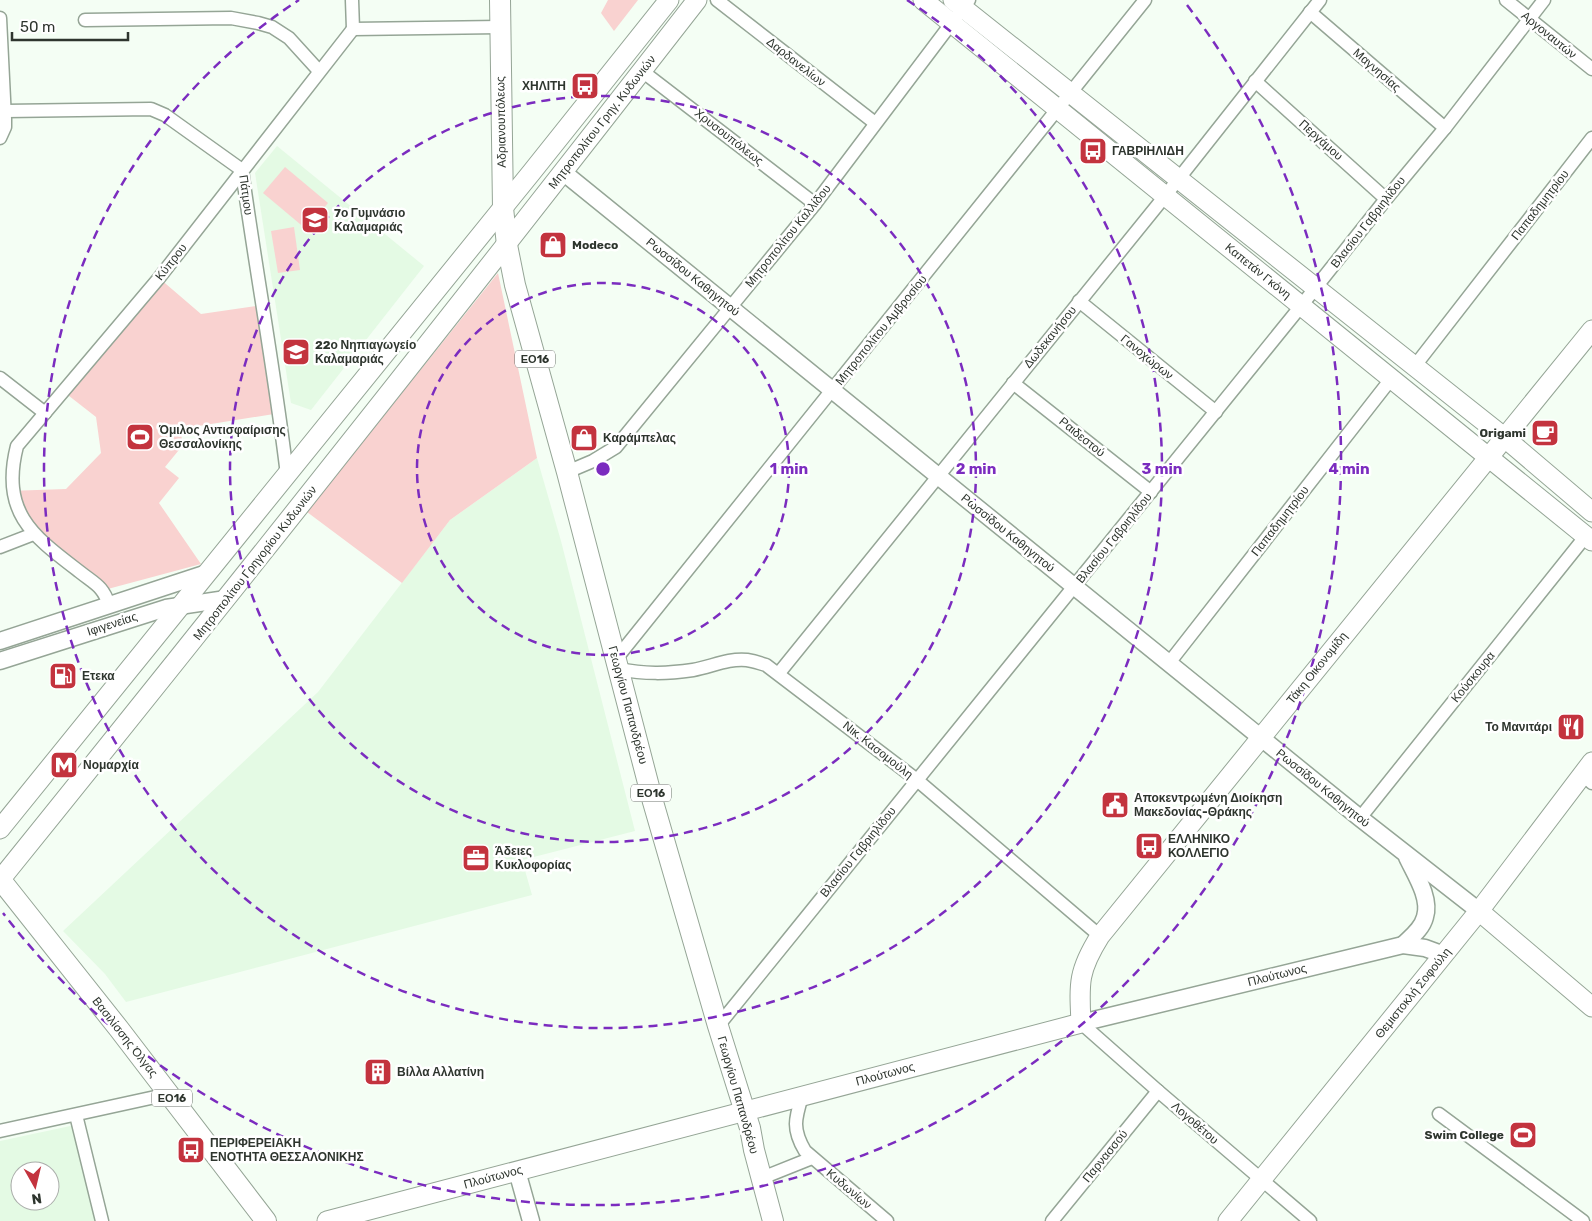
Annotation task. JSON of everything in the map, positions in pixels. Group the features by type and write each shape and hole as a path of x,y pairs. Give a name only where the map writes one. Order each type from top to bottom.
{"main road":[{"name":"Αδριανουπόλεως","path":"500,0 503,208 507,245"},
{"name":"Μητροπολίτου Γρηγ. Κυδωνιών","path":"503,208 668,0"},
{"name":"Μητροπολίτου Γρηγ. Κυδωνιών","path":"507,245 697,0"},
{"name":"Καπετάν Γκόνη","path":"923,0 1589,539"},
{"name":"Καπετάν Γκόνη","path":"961,3 1070,94 1504,438 1592,512"},
{"path":"0,830 503,208"},
{"name":"Γεωργίου Παπανδρέου","path":"507,245 518,298 567,472 653,802 718,1026 750,1128 773,1221"},
{"name":"Μητροπολίτου Γρηγορίου Κυδωνιών","path":"0,879 507,245"},
{"name":"Τάκη Οικονομίδη","path":"1081,1022 1079,990 1082,971 1088,956 1100,936 1592,330"},
{"name":"Θεμιστοκλή Σοφούλη","path":"1228,1221 1589,773"},
{"name":"Βασιλίσσης Όλγας","path":"0,879 266,1221"},
{"path":"1479,911 1592,1007"},
{"name":"Πλούτωνος","path":"327,1221 1081,1022"}],"street":[{"path":"352,0 353,29 500,27"},
{"name":"Δαρδανελίων","path":"717,0 875,123"},
{"name":"Μητροπολίτου Αμβροσίου","path":"617,664 832,390 1145,0"},
{"name":"Δωδεκανήσου","path":"779,673 1165,196 1320,0"},
{"name":"Αργοναυτών","path":"1506,0 1592,69"},
{"name":"Βλασίου Γαβριηλίδου","path":"718,1026 1302,306 1544,0"},
{"name":"Μητροπολίτου Καλλίδου","path":"567,472 593,461 616,448 815,204 951,23 961,3"},
{"name":"Μαγνησίας","path":"1310,12 1444,128"},
{"path":"0,18 5,111 5,127 0,138"},
{"path":"85,20 231,18 258,23 272,27 290,38 319,71"},
{"name":"Κύπρου","path":"109,605 104,590 31,535 16,516 8,491 10,464 17,446 158,278 353,29"},
{"name":"Χρυσουπόλεως","path":"642,71 815,204"},
{"name":"Περγάμου","path":"1255,81 1386,199"},
{"name":"Πάτμου","path":"5,111 151,109 165,115 242,170 255,264 280,413 287,475"},
{"name":"Παπαδημητρίου","path":"1414,367 1592,138"},
{"name":"Ρωσσίδου Καθηγητού","path":"563,172 1360,818 1479,911"},
{"name":"Γανοχώρων","path":"1079,301 1216,412"},
{"path":"0,378 45,412"},
{"name":"Παπαδημητρίου","path":"1169,663 1391,379"},
{"name":"Ραιδεστού","path":"1013,383 1151,492"},
{"path":"0,547 31,535"},
{"name":"Κούσκουρα","path":"1360,818 1589,539"},
{"name":"Ιφιγενείας","path":"0,641 207,574"},
{"name":"Ιφιγενείας","path":"0,662 166,608 226,598"},
{"name":"Νικ. Κασομούλη","path":"617,664 641,673 662,674 745,660 766,664 917,780 1100,936"},
{"path":"1403,945 1418,930 1425,918 1426,906 1423,892 1406,855"},
{"name":"Πλούτωνος","path":"1081,1022 1403,945 1424,948 1444,955"},
{"name":"Λογοθέτου","path":"1081,1022 1094,1036 1310,1221"},
{"name":"Παρνασσού","path":"1052,1221 1158,1091"},
{"path":"0,1131 169,1094"},
{"name":"Κυδωνίων","path":"802,1096 795,1123 799,1141 804,1151 886,1221"},
{"path":"76,1114 102,1221"},
{"path":"1439,1114 1583,1221"},
{"path":"762,1178 812,1158"},
{"path":"516,1171 531,1221"}],"shaded area":[{"path":"608,0 638,0 614,31 601,13"},
{"name":"7ο Γυμνάσιο Καλαμαριάς","path":"277,146 424,266 311,410 291,403 255,173"},
{"path":"285,167 328,203 306,229 263,193"},
{"path":"294,227 300,270 278,273 271,231"},
{"path":"498,273 537,458 450,520 402,583 307,512"},
{"name":"Όμιλος Αντισφαίρισης Θεσσαλονίκης","path":"159,278 201,314 262,305 280,413 180,429 183,445 165,467 179,478 159,503 201,564 104,590 31,535 8,491 66,489 101,453 96,417 64,392"},
{"path":"537,458 561,541 635,831 522,860 532,895 126,1002 105,974 63,931 318,692 450,520"},
{"path":"75,1125 99,1221 0,1221 0,1141"}],"place":[{"name":"ΧΗΛΙΤΗ","path":"585,86"},
{"name":"ΓΑΒΡΙΗΛΙΔΗ","path":"1093,151"},
{"name":"7ο Γυμνάσιο Καλαμαριάς","path":"315,220"},
{"name":"Modeco","path":"553,245"},
{"name":"22ο Νηπιαγωγείο Καλαμαριάς","path":"296,352"},
{"name":"Origami","path":"1545,433"},
{"name":"Όμιλος Αντισφαίρισης Θεσσαλονίκης","path":"140,437"},
{"name":"Καράμπελας","path":"584,438"},
{"name":"Ετεκα","path":"63,676"},
{"name":"Το Μανιτάρι","path":"1571,727"},
{"name":"Νομαρχία","path":"64,765"},
{"name":"Αποκεντρωμένη Διοίκηση Μακεδονίας-Θράκης","path":"1115,805"},
{"name":"ΕΛΛΗΝΙΚΟ ΚΟΛΛΕΓΙΟ","path":"1149,846"},
{"name":"Άδειες Κυκλοφορίας","path":"476,858"},
{"name":"Βίλλα Αλλατίνη","path":"378,1072"},
{"name":"Swim College","path":"1523,1135"},
{"name":"ΠΕΡΙΦΕΡΕΙΑΚΗ ΕΝΟΤΗΤΑ ΘΕΣΣΑΛΟΝΙΚΗΣ","path":"191,1150"}]}
